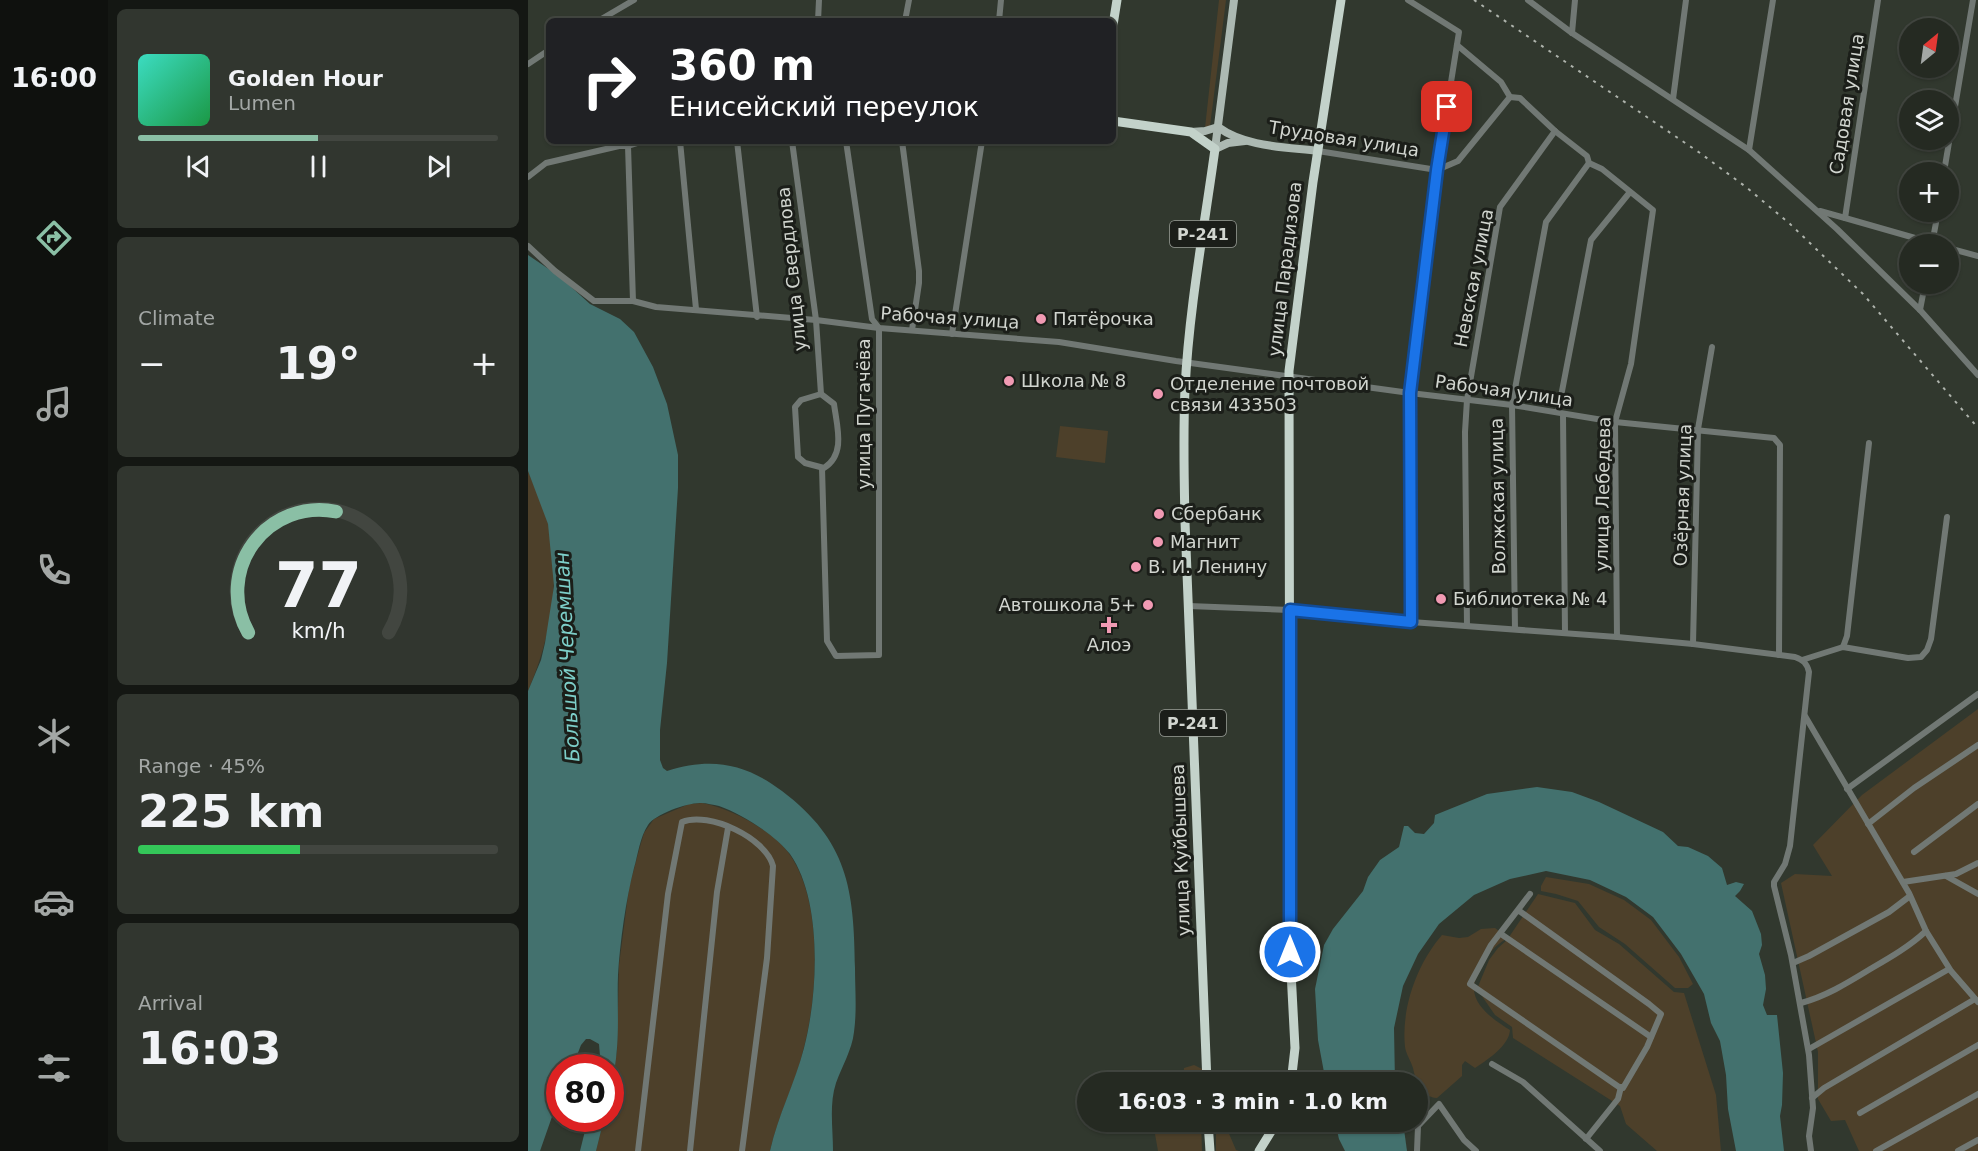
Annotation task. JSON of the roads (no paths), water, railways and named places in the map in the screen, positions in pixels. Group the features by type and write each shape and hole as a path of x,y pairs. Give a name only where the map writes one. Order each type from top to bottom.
{"highway":[{"path":"1114,18 1117,0"},
{"name":"улица Парадизова","path":"1292,1072 1295,1048 1290,940 1289,376 1292,335 1341,0"},
{"path":"1116,121 1191,132 1215,149"},
{"name":"улица Куйбышева","path":"1207,1072 1185,522 1184,439 1187,362 1215,149"},
{"path":"1209,1132 1210,1151"},
{"path":"1258,1151 1270,1132"}],"main road":[{"path":"1215,149 1234,0"},
{"path":"1191,132 1212,130 1218,127"},
{"path":"1218,127 1246,141"},
{"path":"1215,149 1228,143 1246,141"},
{"name":"Трудовая улица","path":"1246,141 1318,151"}],"street":[{"path":"603,18 634,0"},
{"path":"818,18 819,0"},
{"path":"906,18 909,0"},
{"path":"999,18 1001,0"},
{"path":"1408,0 1459,32 1437,170 1410,393 1411,622"},
{"path":"1528,0 1572,33 1749,150 1920,310 1978,375"},
{"path":"1572,33 1575,0"},
{"path":"1673,99 1686,0"},
{"path":"1749,150 1773,0"},
{"name":"Садовая улица","path":"1845,215 1878,0"},
{"path":"1946,162 1973,0"},
{"path":"1457,45 1501,82 1510,97"},
{"path":"528,64 546,52"},
{"path":"1510,97 1520,98 1555,131 1587,156 1589,164 1602,169 1627,187 1630,192 1591,240 1560,413 1564,633"},
{"path":"1437,170 1458,161 1510,97"},
{"name":"Невская улица","path":"1467,626 1465,432 1467,400 1500,207 1555,131"},
{"path":"528,177 546,163 634,144"},
{"path":"680,144 696,309"},
{"path":"737,144 757,317"},
{"name":"улица Свердлова","path":"792,144 816,320 821,394 834,404 839,450 832,463 822,468"},
{"name":"улица Пугачёва","path":"822,468 826,641 836,656 879,655 879,328 872,319 846,144"},
{"path":"902,144 919,271 912,330"},
{"path":"952,334 982,144"},
{"path":"628,146 633,301"},
{"name":"Трудовая улица","path":"1318,151 1437,170"},
{"name":"Волжская улица","path":"1515,629 1512,405 1546,222 1589,164"},
{"name":"улица Лебедева","path":"1617,637 1615,422 1630,364 1653,210 1630,192"},
{"path":"1813,208 1825,213 1845,215 1903,234"},
{"name":"Рабочая улица","path":"528,246 555,271 594,301 633,301 656,307 696,309 757,317 816,320 879,328 1059,342 1187,362 1512,405 1615,422 1774,438 1780,445 1779,656"},
{"path":"1959,251 1978,256"},
{"path":"1920,310 1923,294"},
{"name":"Озёрная улица","path":"1693,644 1698,429 1712,347"},
{"path":"821,394 801,400 795,407 798,457 805,463 822,468"},
{"path":"1844,647 1869,443"},
{"path":"1189,606 1290,610 1411,622 1617,637 1693,644 1802,660 1844,647 1908,658 1921,657 1927,650 1930,639 1947,517"},
{"path":"1802,660 1809,672 1790,846 1785,864 1774,882 1793,963 1809,1049 1812,1098 1809,1136 1811,1151"},
{"path":"1847,789 1978,694"},
{"path":"1805,715 1902,882 1926,932 1949,969 1977,1001 1824,1088 1812,1098"},
{"path":"1868,824 1914,788 1978,745"},
{"path":"1914,852 1978,804"},
{"path":"638,1151 668,894 682,822 696,818 728,828 766,850 771,860 774,878 767,958 742,1151"},
{"path":"690,1151 717,892 728,828"},
{"path":"1902,882 1956,874 1978,863"},
{"path":"1946,876 1978,894"},
{"path":"1530,894 1491,945 1470,984 1621,1087"},
{"path":"1793,963 1889,912 1910,897"},
{"path":"1518,910 1661,1014 1651,1037 1623,1088 1621,1087 1614,1106 1586,1139"},
{"path":"1801,1003 1824,996 1840,987 1913,943 1926,932"},
{"path":"1501,934 1651,1037"},
{"path":"1809,1049 1949,969"},
{"path":"1860,1113 1978,1045"},
{"path":"1492,1064 1523,1082 1600,1151"},
{"path":"1876,1151 1978,1094"},
{"path":"1417,1151 1418,1126 1439,1104 1464,1140 1476,1151"},
{"path":"1958,1151 1978,1140"}],"water":[{"name":"Большой Черемшан","path":"528,255 559,276 590,304 620,319 634,332 653,367 667,404 678,455 678,488 667,663 660,730 660,760 663,768 667,771 698,764 713,764 727,765 755,774 782,791 804,810 834,848 843,869 852,914 855,1016 851,1045 834,1091 833,1151 770,1151 804,1048 812,1002 815,949 813,922 801,874 784,847 748,820 719,806 696,803 665,813 652,821 641,840 628,893 622,935 618,975 616,1054 600,1054 599,1044 586,1039 577,1054 546,1054 547,1132 540,1151 528,1151 528,691 541,660 554,586 548,524 528,471"},
{"path":"1537,787 1572,792 1663,832 1678,846 1688,847 1708,856 1722,868 1727,885 1736,882 1744,884 1735,896 1752,911 1761,934 1762,945 1759,954 1766,989 1763,1005 1767,1015 1777,1015 1783,1073 1780,1116 1784,1151 1736,1151 1728,1109 1726,1075 1720,1041 1711,1023 1704,994 1681,954 1653,917 1626,897 1590,880 1546,871 1510,879 1474,895 1439,924 1418,954 1403,986 1394,1028 1395,1072 1324,1072 1318,1040 1315,989 1324,945 1333,929 1363,891 1368,877 1380,860 1399,847 1404,826 1408,826 1415,833 1424,834 1434,823 1435,815 1487,794"},
{"path":"585,1132 601,1132 596,1151 580,1151"},
{"path":"1337,1132 1404,1132 1407,1151 1345,1151"}],"railway":[{"path":"1474,0 1700,153 1789,223 1863,294 1978,428"}],"place":[{"name":"Пятёрочка","path":"1041,319"},
{"name":"Школа № 8","path":"1009,381"},
{"name":"Отделение почтовой связи 433503","path":"1158,394"},
{"name":"Сбербанк","path":"1159,514"},
{"name":"Магнит","path":"1158,542"},
{"name":"В. И. Ленину","path":"1136,567"},
{"name":"Библиотека № 4","path":"1441,599"},
{"name":"Автошкола 5+","path":"1148,605"},
{"name":"Алоэ","path":"1109,625"}]}
